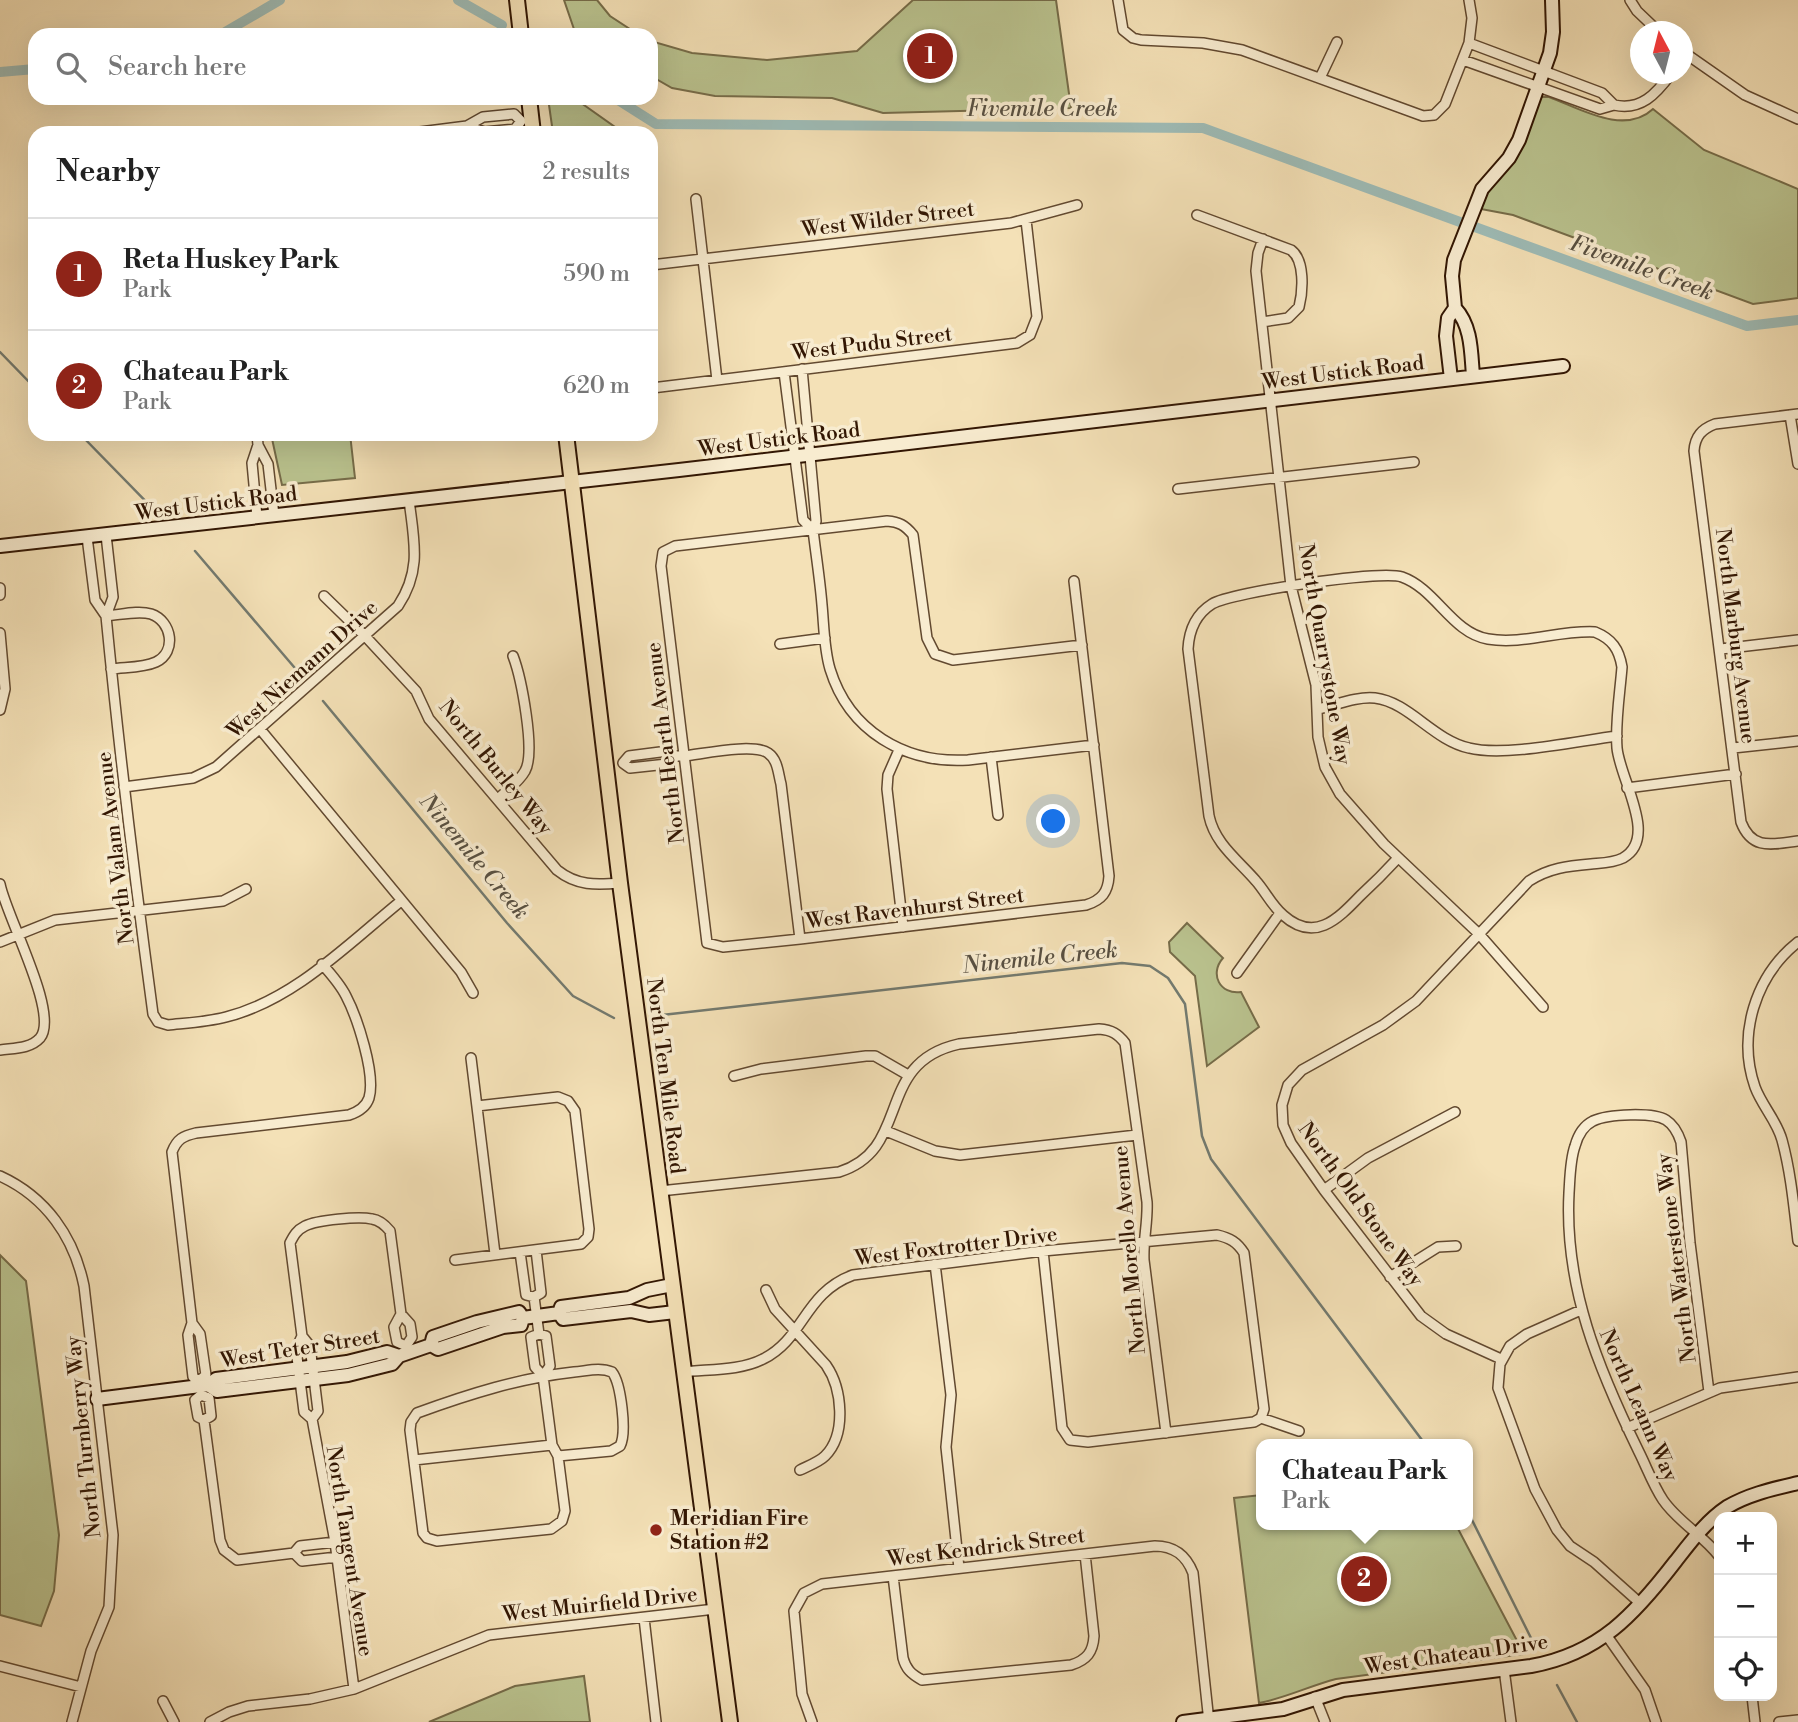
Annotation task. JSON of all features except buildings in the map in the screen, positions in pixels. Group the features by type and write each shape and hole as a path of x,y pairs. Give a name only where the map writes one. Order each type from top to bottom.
{"main road":[{"path":"517,0 520,28"},
{"path":"528,124 529,105"},
{"name":"North Ten Mile Road","path":"567,441 620,883 730,1722"}],"street":[{"path":"1118,0 1121,24 1126,34 1141,40 1223,45 1252,53 1423,116 1434,115 1445,104 1469,43 1472,18 1469,0"},
{"path":"1473,376 1469,334 1463,316 1455,308 1451,276 1458,248 1482,189 1519,140 1544,71 1553,32 1552,0"},
{"path":"1630,0 1647,21"},
{"path":"1320,78 1337,42"},
{"path":"1469,43 1602,93 1614,104"},
{"path":"1462,60 1600,109 1614,104 1634,106 1656,94 1664,84"},
{"path":"1693,61 1745,95 1798,119"},
{"path":"467,126 482,117 513,114 528,124"},
{"path":"696,199 717,380"},
{"name":"West Wilder Street","path":"658,264 1026,220 1077,205"},
{"path":"1197,215 1291,250 1298,256 1300,307 1288,318 1262,321"},
{"name":"West Pudu Street","path":"658,387 1017,343 1030,335 1037,317 1026,220"},
{"name":"North Quarrystone Way","path":"1263,239 1256,271 1291,586 1316,685 1320,747 1325,767 1334,786 1356,813 1398,858 1479,934 1543,1007"},
{"path":"1451,379 1446,336 1448,318 1455,308"},
{"name":"West Ustick Road","path":"0,547 1563,366"},
{"path":"802,369 816,521 813,530 830,669 842,698 869,729 899,750 947,761 1094,745 1074,581"},
{"path":"784,372 803,520 813,530"},
{"path":"1794,415 1798,464"},
{"name":"North Marburg Avenue","path":"1794,415 1715,424 1699,434 1695,451 1741,822 1752,839 1769,844 1798,841"},
{"path":"258,441 268,464 274,515"},
{"path":"257,517 252,463 258,445"},
{"path":"1178,489 1414,462"},
{"name":"West Niemann Drive","path":"124,787 180,780 205,773 226,759 398,607 414,575 416,558 409,500"},
{"path":"813,530 897,522 906,527 913,535 927,638 935,654 953,660 1082,645"},
{"name":"North Hearth Avenue","path":"707,943 661,566 663,552 675,546 813,530"},
{"name":"North Valam Avenue","path":"106,535 113,597 106,616 111,669 153,1014 158,1022 168,1025 228,1017 271,1000 322,964"},
{"name":"North Valam Avenue","path":"88,537 95,600 106,616"},
{"name":"North Old Stone Way","path":"1291,586 1384,575 1402,577 1420,587 1464,628 1486,639 1506,641 1595,632 1615,645 1620,655 1622,667 1617,736 1627,788 1639,819 1636,846 1629,854 1610,862 1564,867 1538,875 1529,881 1408,1008 1310,1064 1288,1085 1282,1105 1283,1125 1291,1143 1390,1277 1429,1323 1446,1334 1502,1359"},
{"path":"1291,586 1223,598 1202,611 1191,629 1188,649 1211,826 1221,843 1257,882 1280,913 1291,921 1310,928 1332,923 1398,858"},
{"path":"0,588 0,595"},
{"name":"North Burley Way","path":"324,596 416,691 429,719 557,870 568,878 594,885 620,883"},
{"path":"106,616 150,614 167,626 170,637 169,649 163,658 154,663 111,669"},
{"path":"0,633 5,689 0,710"},
{"path":"780,644 825,638"},
{"path":"1721,649 1798,640"},
{"path":"498,799 526,771 529,761 521,676 513,656"},
{"path":"1318,709 1363,698 1383,700 1398,706 1457,745 1486,751 1617,736"},
{"path":"260,729 461,972 473,993"},
{"path":"1733,748 1798,741"},
{"name":"West Ravenhurst Street","path":"707,943 723,947 800,939 1096,902 1104,895 1109,876 1094,745"},
{"path":"606,766 623,763 630,768 667,764 673,756 754,749 767,752 776,762 781,783 800,939"},
{"path":"899,750 888,775 887,789 902,927"},
{"path":"991,757 998,815"},
{"path":"1627,788 1736,774"},
{"path":"0,884 2,897 40,989 46,1020 45,1031 28,1047 0,1050"},
{"path":"0,942 55,920 223,901 246,889"},
{"path":"335,1542 300,1546 294,1553 237,1560 229,1556 220,1540 204,1420 198,1417 195,1401 206,1375 200,1334 192,1323 172,1152 176,1142 185,1136 349,1115 365,1105 370,1087 362,1035 346,997 322,964 401,901"},
{"path":"1237,973 1280,913"},
{"path":"1798,942 1775,964 1758,993 1749,1034 1749,1066 1756,1090 1781,1138 1797,1220 1798,1241"},
{"name":"North Morello Avenue","path":"908,1075 930,1055 959,1044 1100,1029 1119,1035 1125,1043 1147,1202 1148,1222 1143,1242 1166,1433"},
{"path":"660,1191 839,1172 858,1164 867,1158 886,1131 908,1075 875,1056 866,1056 761,1069 734,1076"},
{"path":"471,1058 495,1254"},
{"path":"455,1260 581,1244 588,1237 575,1111 568,1101 558,1097 477,1106"},
{"path":"1324,1190 1367,1158 1455,1112"},
{"name":"North Leann Way","path":"1670,1122 1658,1116 1646,1115 1604,1118 1592,1121 1579,1133 1573,1149 1569,1233 1574,1281 1581,1310 1614,1401 1660,1497 1673,1513 1714,1551"},
{"name":"North Waterstone Way","path":"1670,1122 1681,1142 1690,1243 1709,1392"},
{"path":"886,1131 935,1151 960,1155 1137,1135"},
{"name":"North Turnberry Way","path":"0,1176 40,1202 60,1225 75,1253 84,1286 113,1535 113,1568 107,1618 91,1651 72,1722"},
{"name":"North Tangent Avenue","path":"312,1419 318,1411 310,1346 302,1336 290,1242 295,1234 302,1227 314,1223 364,1218 383,1223 390,1231 401,1314"},
{"name":"West Foxtrotter Drive","path":"683,1372 755,1363 781,1347 818,1297 843,1279 863,1273 1043,1251 1217,1235 1237,1243 1244,1253 1264,1409 1261,1418"},
{"path":"1390,1277 1438,1247 1455,1247"},
{"path":"520,1252 526,1295 534,1297 541,1293 536,1250"},
{"path":"1043,1251 1062,1428 1070,1440 1088,1442 1254,1422 1261,1418 1299,1431"},
{"path":"935,1264 951,1395 946,1447 959,1568"},
{"name":"West Teter Street","path":"672,1285 647,1290 629,1298 561,1307 559,1313 563,1320 631,1311 649,1315 675,1312"},
{"path":"766,1290 775,1309 826,1365 833,1375 839,1394 838,1425 831,1446 825,1456 800,1470"},
{"path":"534,1297 539,1334"},
{"path":"1581,1310 1518,1339 1502,1359 1497,1376 1498,1388 1535,1489 1550,1518 1570,1546 1594,1562 1642,1604"},
{"name":"West Teter Street","path":"97,1399 202,1387 216,1379 313,1373 387,1352 431,1345 438,1349 503,1327 521,1325 523,1318 559,1313"},
{"path":"401,1314 410,1324 412,1336 405,1351 397,1342 394,1327 401,1314"},
{"path":"544,1376 535,1367 531,1337 539,1334 546,1336 550,1366 544,1376 552,1445 558,1456 565,1511 562,1521 551,1529 438,1541 427,1538 422,1529 410,1430 411,1422 417,1413 485,1390 544,1376 600,1369 612,1372 617,1381 624,1435 620,1446 611,1451 558,1456"},
{"name":"North Tangent Avenue","path":"302,1336 296,1349 303,1412 312,1419 335,1542 354,1689"},
{"path":"1627,1428 1731,1385 1798,1377"},
{"path":"414,1460 552,1445"},
{"name":"West Chateau Drive","path":"1182,1722 1209,1721 1283,1709 1343,1689 1559,1660 1607,1636 1642,1604 1697,1534 1724,1509 1751,1494 1798,1483"},
{"name":"West Kendrick Street","path":"812,1722 802,1694 793,1621 794,1611 804,1593 822,1584 1155,1546 1174,1549 1189,1563 1209,1721"},
{"path":"294,1553 302,1561 337,1557"},
{"path":"893,1576 902,1658 912,1675 922,1680 1071,1665 1089,1655 1094,1646 1085,1554"},
{"name":"West Muirfield Drive","path":"210,1722 248,1706 310,1699 354,1689 489,1635 715,1609"},
{"path":"644,1618 656,1722"},
{"path":"1607,1636 1645,1690 1656,1722"},
{"path":"0,1666 81,1687"},
{"path":"1504,1669 1511,1722"},
{"path":"1315,1697 1325,1722"},
{"path":"163,1701 174,1722"},
{"path":"1753,1701 1755,1722"},
{"path":"1779,1722 1798,1720"}],"green space":[{"path":"564,0 597,0 610,16 628,28 574,28"},
{"path":"913,0 1056,0 1071,108 883,113 832,98 715,96 672,88 658,80 658,43 692,53 767,60 857,51"},
{"path":"1541,97 1549,97 1587,113 1615,120 1641,117 1653,109 1704,150 1798,189 1798,298 1753,304 1513,215 1481,209 1487,193 1522,145"},
{"path":"549,105 584,105 614,126 552,126"},
{"path":"273,441 351,441 355,478 282,485"},
{"path":"1187,923 1223,958 1217,970 1219,982 1227,990 1241,992 1259,1027 1207,1066 1195,976 1170,952 1169,942"},
{"path":"0,1255 26,1281 59,1535 54,1591 41,1626 0,1615"},
{"path":"1256,1496 1256,1530 1459,1530 1524,1654 1336,1679 1259,1703 1234,1498"},
{"path":"584,1676 590,1722 429,1722 515,1686"}],"waterway":[{"path":"232,28 280,0"},
{"path":"458,0 502,25"},
{"path":"0,72 28,70"},
{"name":"Fivemile Creek","path":"626,105 656,124 1203,128 1460,222"},
{"name":"Fivemile Creek","path":"1475,227 1747,326 1798,320"},
{"name":"Ninemile Creek","path":"0,352 28,381"},
{"name":"Ninemile Creek","path":"87,441 165,521"},
{"name":"Ninemile Creek","path":"195,551 300,674"},
{"name":"Ninemile Creek","path":"323,701 507,923 573,996 614,1018"},
{"name":"Ninemile Creek","path":"662,1015 1122,963 1150,966 1168,978 1185,1004 1202,1136 1211,1159 1421,1439"},
{"name":"Ninemile Creek","path":"1473,1522 1533,1642"},
{"name":"Ninemile Creek","path":"1557,1685 1577,1722"}],"place":[{"name":"Reta Huskey Park","path":"930,56"},
{"name":"Meridian Fire Station #2","path":"656,1530"},
{"name":"Chateau Park","path":"1364,1579"}]}
